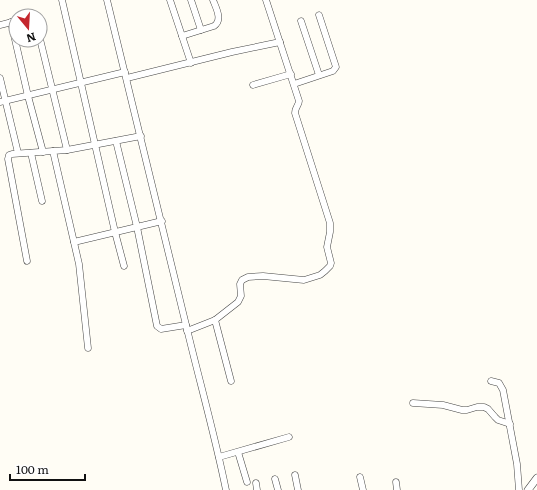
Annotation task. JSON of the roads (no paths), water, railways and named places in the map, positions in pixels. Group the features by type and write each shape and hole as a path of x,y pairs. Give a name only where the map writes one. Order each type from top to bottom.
{"street":[{"path":"62,0 124,266"},
{"path":"107,0 162,221 186,328 226,490"},
{"path":"170,0 190,63"},
{"path":"191,0 201,30"},
{"path":"182,36 217,24 219,18 213,0"},
{"path":"116,141 137,227 157,326 161,329 186,328 215,320 238,302 241,296 240,284 244,279 253,276 263,276 304,280 325,271 331,263 327,247 330,223 295,113 299,100 266,0"},
{"path":"294,84 333,70 336,67 319,15"},
{"path":"301,22 319,75"},
{"path":"3,102 81,83 190,63 280,42"},
{"path":"19,48 28,96 43,152"},
{"path":"42,48 67,150"},
{"path":"253,85 291,74"},
{"path":"0,78 3,102 18,153"},
{"path":"27,261 8,159 10,154 67,150 141,136"},
{"path":"53,151 79,269 88,348"},
{"path":"31,153 42,201"},
{"path":"74,242 162,221"},
{"path":"215,320 231,381"},
{"path":"491,381 499,383 502,387 517,464 519,490"},
{"path":"413,403 442,405 462,410 484,407 488,409 498,420 510,424"},
{"path":"219,457 288,437"},
{"path":"238,452 246,482"},
{"path":"295,475 298,490"},
{"path":"360,477 363,490"},
{"path":"275,479 278,490"},
{"path":"528,490 537,480"},
{"path":"396,482 397,490"},
{"path":"256,483 257,490"}]}
